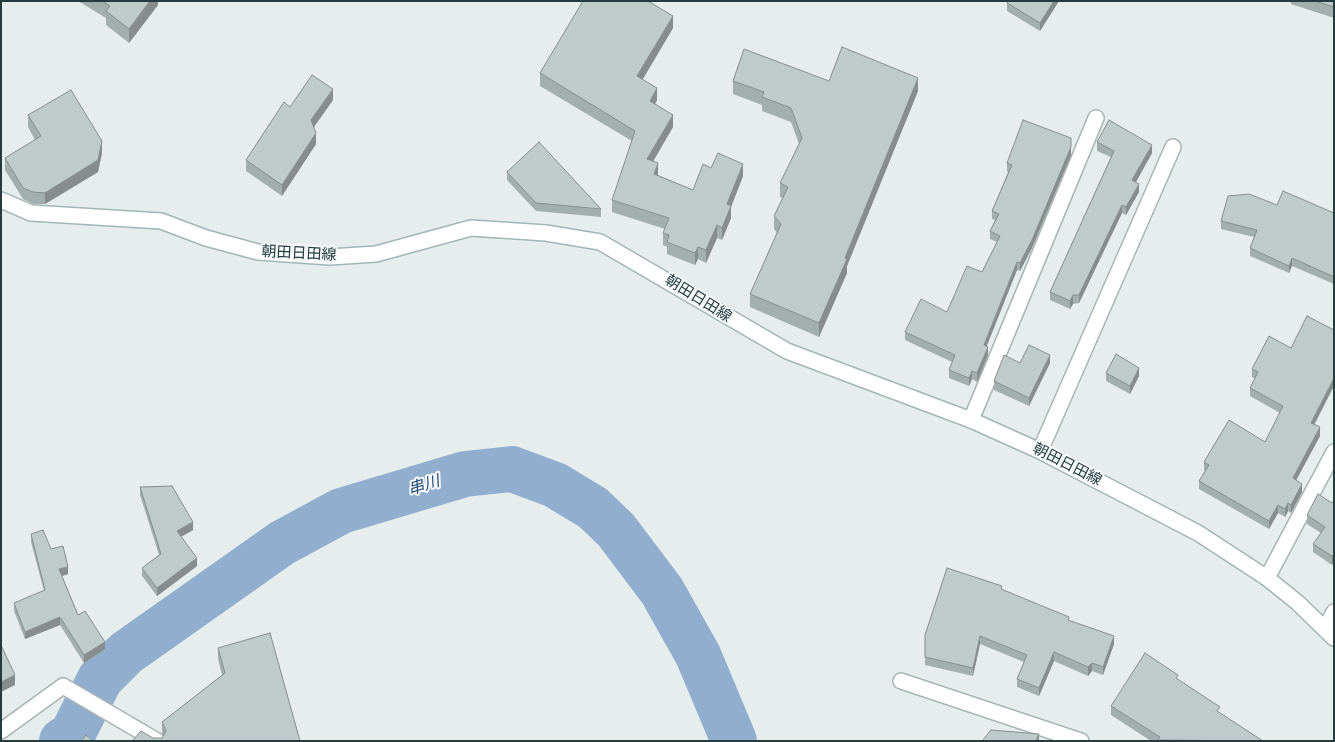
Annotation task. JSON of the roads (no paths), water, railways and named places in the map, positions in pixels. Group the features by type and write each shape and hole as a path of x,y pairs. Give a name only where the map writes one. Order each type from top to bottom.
{"main road":[{"path":"971,420 1096,118"},
{"path":"1040,451 1172,147"},
{"name":"朝田日田線","path":"1,200 31,213 161,221 206,238 258,252 276,254 330,257 376,254 471,228 546,234 600,242 787,351 971,420 1040,451 1198,533 1266,578 1298,603 1330,633"},
{"path":"1266,578 1334,452"},
{"path":"1330,633 1334,612"},
{"path":"901,681 1081,741"},
{"path":"1,731 64,686 156,740"}],"waterway":[{"name":"串川","path":"62,741 72,735 100,679 126,653 282,543 341,511 465,474 512,469 555,485 593,508 616,530 662,591 698,655 734,741"}]}
